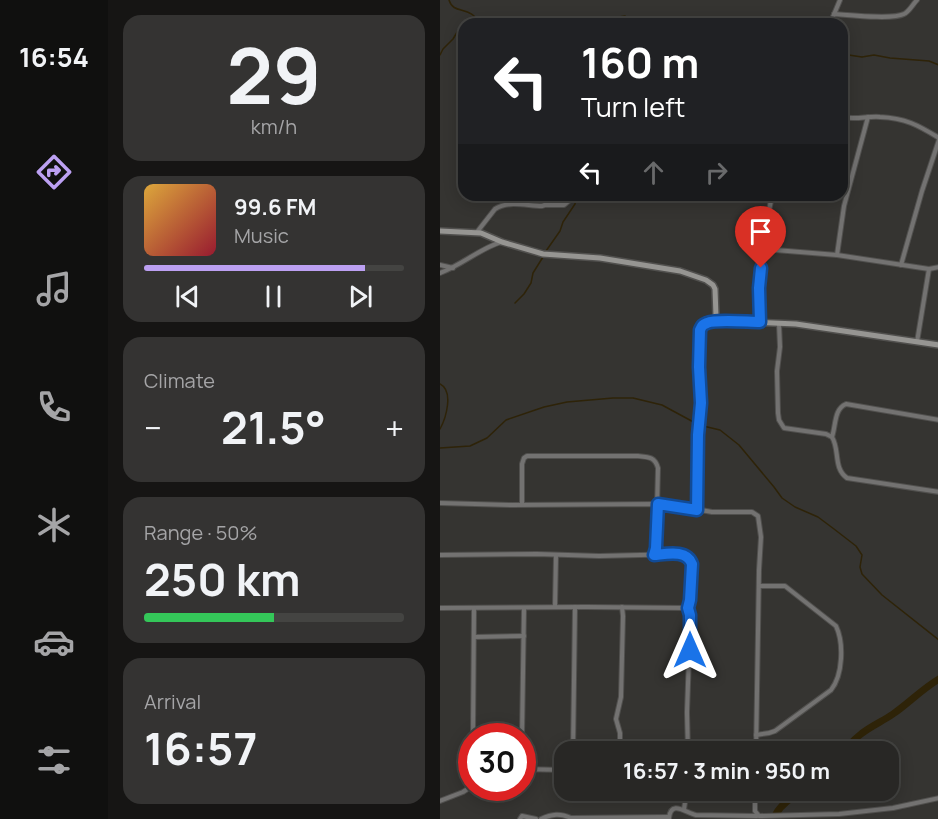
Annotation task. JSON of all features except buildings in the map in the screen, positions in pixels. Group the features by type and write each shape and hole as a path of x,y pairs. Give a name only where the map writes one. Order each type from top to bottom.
{"street":[{"path":"832,18 840,0"},
{"path":"834,14 901,15 906,13 917,0"},
{"path":"848,191 868,117"},
{"path":"848,118 881,117 905,120 916,124 938,139 901,265"},
{"path":"545,205 551,201"},
{"path":"477,232 499,206 564,205 569,201"},
{"path":"760,322 759,288 771,201"},
{"path":"837,255 845,201"},
{"path":"440,231 477,232 543,254 617,261 689,274 713,285 716,316 720,320"},
{"path":"440,273 454,268 488,246 502,242"},
{"path":"763,249 837,255 929,269 938,267"},
{"path":"440,265 454,268"},
{"path":"917,342 929,269"},
{"path":"697,510 698,435 701,403 700,330 707,323 720,320 796,324 938,345"},
{"path":"779,323 780,347 777,380 779,420 785,428 832,436"},
{"path":"938,420 846,404 839,409 832,436 836,446 839,470 843,476 938,492"},
{"path":"522,504 522,460 527,456 638,456 653,459 658,468 654,555"},
{"path":"440,503 658,504 712,512 756,513 761,537 756,741"},
{"path":"440,555 682,554 687,556 692,564 688,608 690,628 688,741"},
{"path":"555,607 556,555"},
{"path":"756,735 775,731 831,690 837,681 840,668 839,632 836,626 785,586 759,586"},
{"path":"573,741 575,607"},
{"path":"620,741 616,719 621,698 622,607"},
{"path":"473,723 474,608"},
{"path":"522,723 524,608"},
{"path":"440,609 688,608"},
{"path":"474,637 524,636"},
{"path":"536,769 554,770"},
{"path":"440,801 458,794"},
{"path":"541,819 557,814 571,818 669,818 674,808 684,809 696,815 839,817 938,798"},
{"path":"684,809 685,801"},
{"path":"755,801 755,811 759,816"},
{"path":"520,819 522,816 536,819"}],"waterway":[{"path":"449,0 455,8 472,14 476,18"},
{"path":"617,18 625,16 628,18"},
{"path":"713,18 731,18"},
{"path":"440,55 458,31"},
{"path":"848,55 862,57 874,55 929,61 939,65"},
{"path":"546,251 560,231 575,201"},
{"path":"515,303 531,283 533,273 543,257"},
{"path":"440,384 447,392 448,398 440,429"},
{"path":"440,448 470,446 487,438 506,420 567,402 633,398 662,405 699,425 720,430 739,445 782,498 795,507 818,517 856,546 862,555 860,567 862,574 882,595 939,640"},
{"path":"853,741 939,679"},
{"path":"776,814 787,801"}],"route":[{"path":"690,650 688,608 692,564 690,559 682,554 654,555 658,504 697,510 698,435 701,403 700,330 707,323 720,320 760,322 761,268"}]}
